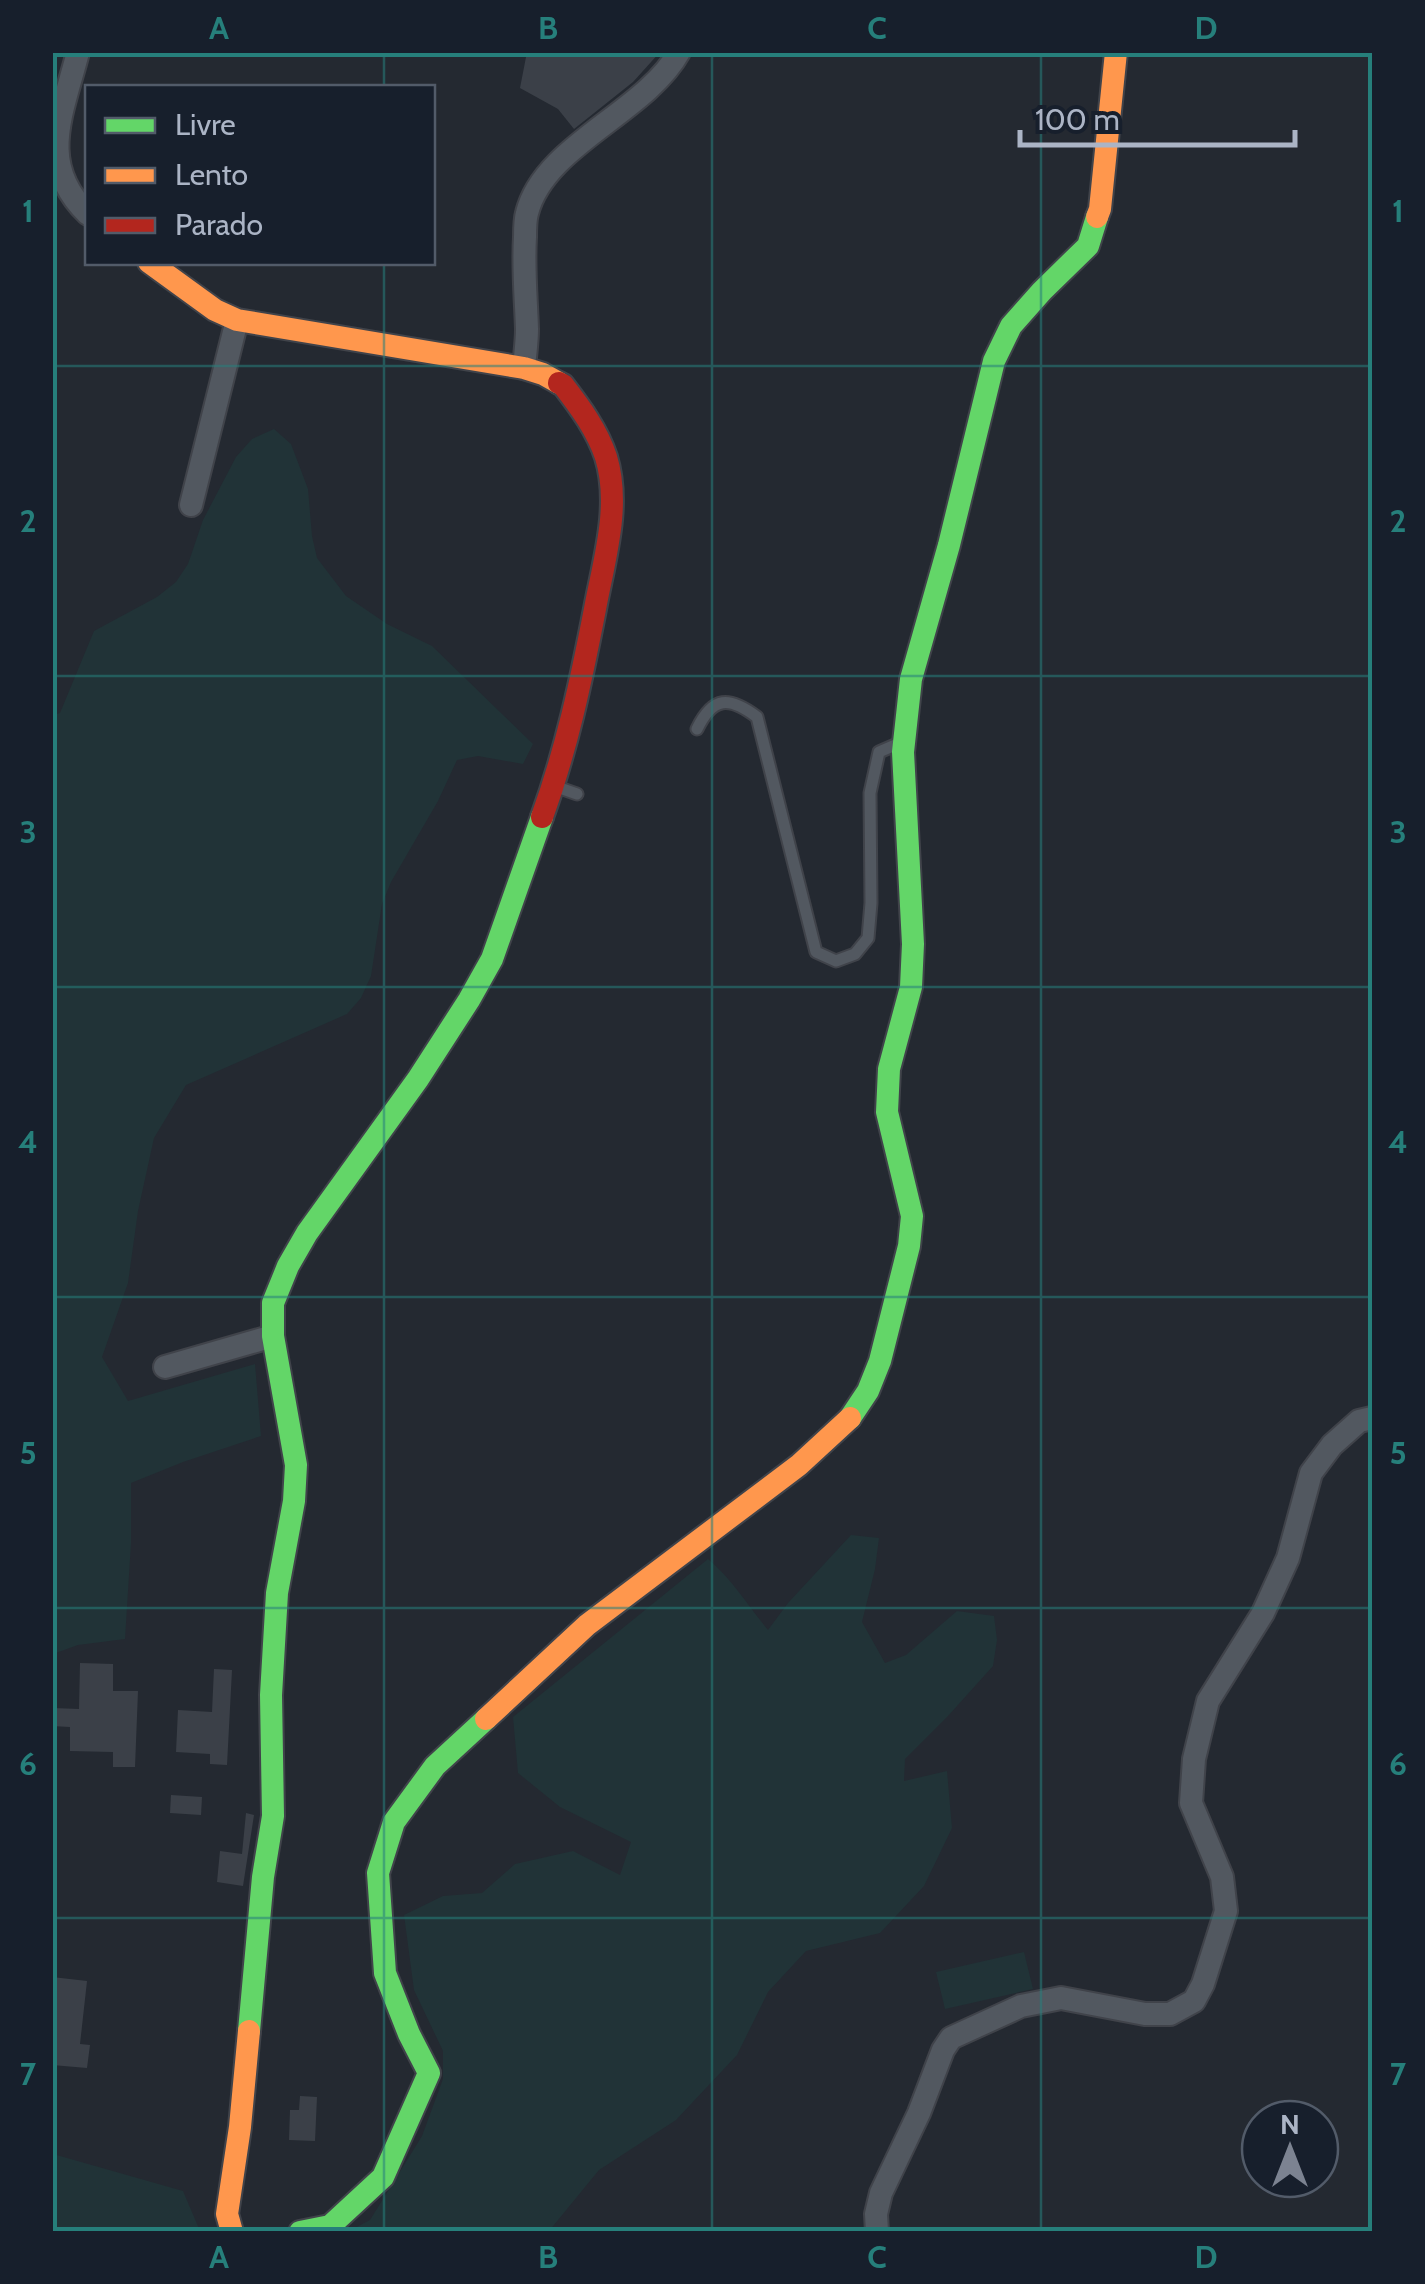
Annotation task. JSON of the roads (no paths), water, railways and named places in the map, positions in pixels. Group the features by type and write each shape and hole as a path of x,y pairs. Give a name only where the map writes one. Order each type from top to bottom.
{"street":[{"path":"78,52 56,144 60,174 72,199 85,211"},
{"path":"524,368 528,334 523,264 526,213 541,183 567,154 636,100 679,52"},
{"path":"300,2232 330,2226 383,2178 429,2073 408,2034 385,1973 378,1873 394,1822 435,1766 587,1625 799,1466 853,1416 880,1361 903,1271 912,1216 887,1112 890,1069 911,987 913,944 904,742 911,679 994,361 1011,326 1088,246 1100,209 1116,52"},
{"path":"153,265 214,310 237,320 543,374 563,386 588,418 606,458 613,501 574,712 553,786 492,959 418,1079 307,1233 273,1303 273,1336 296,1466 294,1501 276,1593 270,1694 273,1816 263,1877 240,2128 226,2214 232,2232"},
{"path":"191,505 237,320"},
{"path":"165,1367 273,1336"},
{"path":"878,2232 876,2214 881,2193 950,2038 1021,2006 1062,1998 1145,2014 1170,2014 1194,2001 1226,1911 1222,1877 1191,1804 1194,1759 1208,1701 1263,1613 1280,1577 1311,1473 1332,1445 1359,1421 1372,1418"}],"lane":[{"path":"697,729 705,712 716,703 744,707 757,717 816,952 836,961 855,954 868,938 870,793 879,752 904,742"},
{"path":"553,786 577,794"}]}
